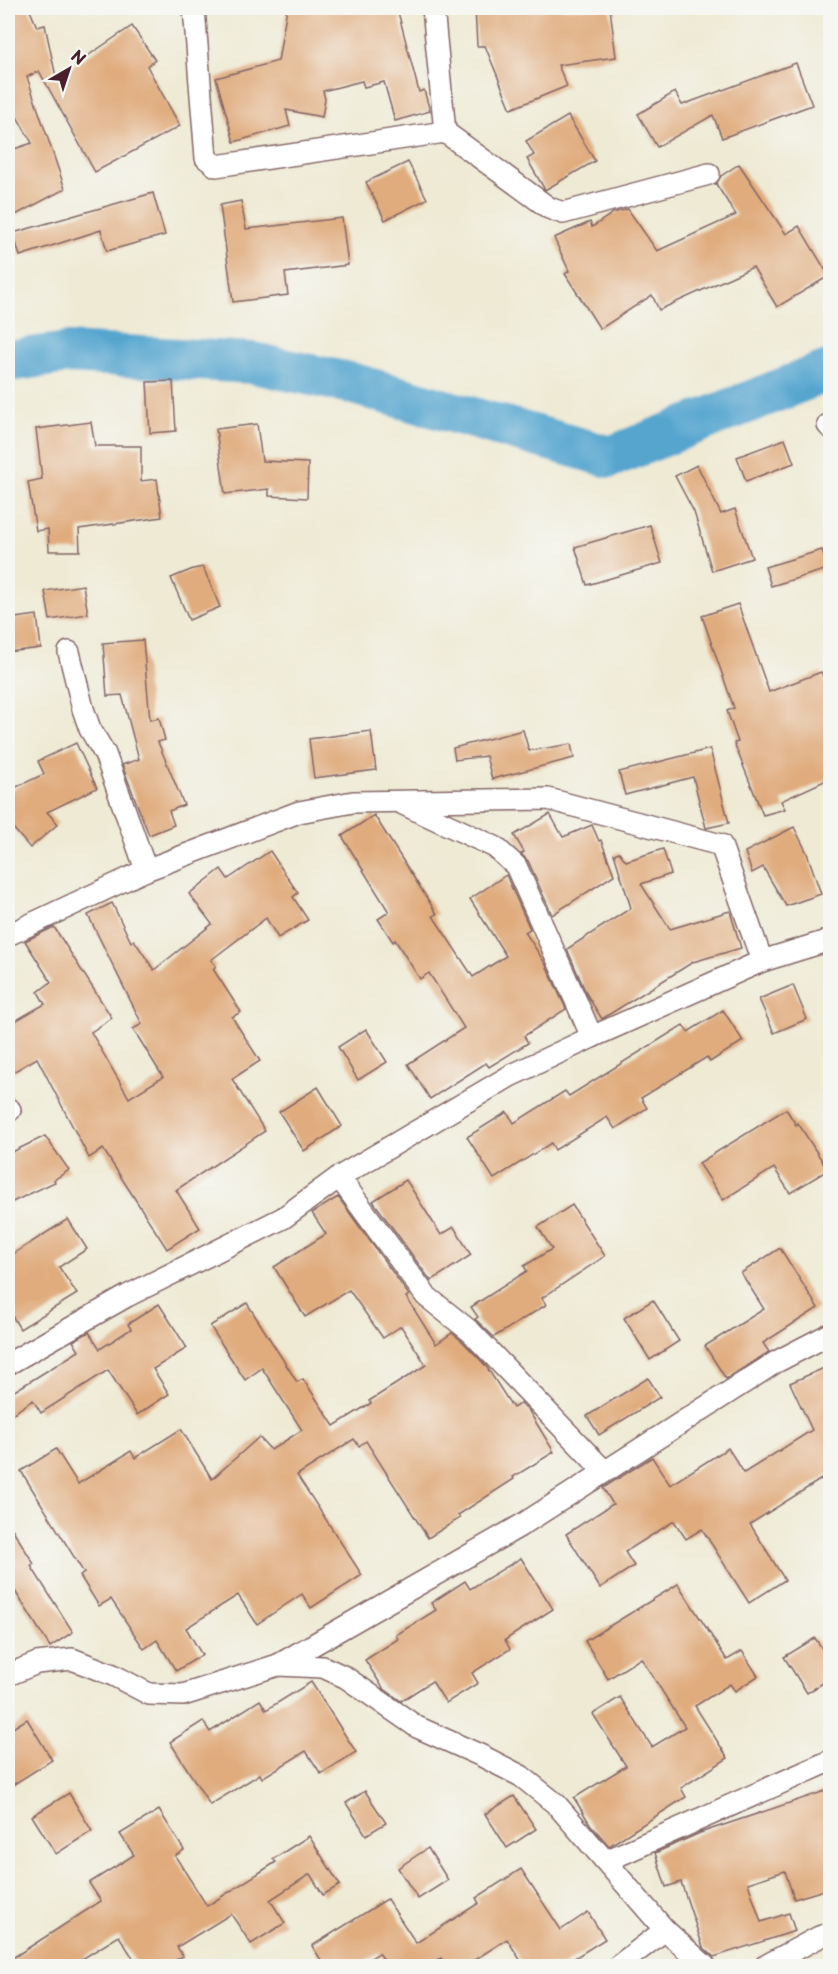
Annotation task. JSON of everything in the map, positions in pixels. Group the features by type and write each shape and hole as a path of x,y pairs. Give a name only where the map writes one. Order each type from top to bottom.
{"street":[{"path":"194,8 207,158 216,166 446,132 549,208 562,213 709,174"},
{"path":"433,8 446,132"},
{"path":"69,652 86,719 105,754 146,870"},
{"path":"8,934 146,870 299,812 353,802 548,799 721,845 762,961"},
{"path":"397,802 495,847 516,866 592,1037"},
{"path":"8,1364 127,1296 283,1218 339,1177 510,1076 762,961 831,940"},
{"path":"339,1177 426,1296 471,1332 604,1472"},
{"path":"8,1675 37,1663 72,1659 113,1675 149,1694 183,1695 278,1665 520,1526 776,1362 831,1334"},
{"path":"278,1665 323,1668 345,1677 417,1727 521,1776 556,1804 665,1930 705,1966"},
{"path":"606,1861 831,1761"},
{"path":"618,1966 665,1930"},
{"path":"765,1966 819,1937 831,1934"}],"building":[{"path":"8,8 29,8 37,27 45,25 56,77 132,26 155,60 147,66 180,126 95,172 39,71 27,77 65,189 8,219 8,151 32,143 8,101"},
{"path":"287,8 397,8 419,92 424,90 430,111 395,121 384,82 364,87 362,81 323,91 325,99 322,117 286,110 290,126 234,142 216,78 278,61"},
{"path":"475,8 610,8 616,57 558,65 567,86 511,109 485,46 477,46"},
{"path":"796,63 812,105 722,138 713,115 657,147 638,114 675,92 682,105"},
{"path":"568,116 595,161 545,190 527,159 534,155 526,141"},
{"path":"408,162 427,199 385,220 366,182"},
{"path":"739,164 786,234 799,226 829,276 777,307 753,267 659,310 652,295 600,329 565,274 569,271 554,238 590,222 592,227 613,213 628,209 657,251 736,215 716,184 721,176"},
{"path":"153,193 165,235 107,251 101,230 20,256 13,233"},
{"path":"241,201 246,229 342,218 348,265 285,273 288,295 233,302 220,205"},
{"path":"173,381 176,431 150,433 147,382"},
{"path":"91,422 95,446 141,446 141,481 157,479 162,517 79,529 80,551 49,551 48,529 36,531 28,482 42,479 36,429"},
{"path":"257,424 262,461 308,463 307,498 269,496 269,489 225,494 216,429"},
{"path":"785,439 794,463 746,481 737,457"},
{"path":"697,465 721,514 735,509 752,558 712,571 694,512 675,476"},
{"path":"650,525 662,563 587,585 575,547"},
{"path":"822,550 828,569 771,586 765,567"},
{"path":"203,567 220,607 189,620 171,578"},
{"path":"83,585 88,614 50,620 45,591"},
{"path":"738,604 769,692 821,672 831,698 831,778 781,801 785,809 763,815 734,743 738,742 727,711 734,708 702,616"},
{"path":"37,615 41,648 8,652 8,619"},
{"path":"143,640 150,720 159,718 165,740 158,742 184,805 169,811 174,825 149,835 122,765 139,759 122,695 107,696 103,643"},
{"path":"523,730 529,751 571,744 574,758 492,779 486,756 455,760 453,748"},
{"path":"371,731 376,770 314,778 309,739"},
{"path":"76,743 97,788 47,812 58,824 30,848 8,822 13,816 8,804 8,791 44,774 38,761"},
{"path":"710,749 729,823 706,828 693,777 625,795 619,772"},
{"path":"550,814 563,837 592,825 599,841 601,840 614,875 552,915 528,861 521,854 524,852 514,835"},
{"path":"374,815 437,914 433,916 473,977 506,956 470,899 506,875 530,929 525,932 545,963 566,1009 524,1036 528,1043 489,1067 486,1063 430,1099 408,1064 464,1028 429,973 420,979 395,940 393,942 378,919 389,912 342,836"},
{"path":"794,827 807,853 821,894 786,906 763,867 752,873 745,852"},
{"path":"663,849 671,874 641,884 670,929 730,911 741,948 693,962 602,1019 587,995 567,949 631,908 614,854 619,852 626,861"},
{"path":"270,851 298,893 293,897 308,920 278,938 266,918 211,960 216,966 213,969 241,1012 232,1017 260,1061 232,1079 265,1131 176,1190 200,1228 167,1249 103,1149 89,1158 37,1058 8,1075 8,1025 45,1004 38,992 51,982 25,941 54,927 112,1018 91,1032 129,1098 163,1077 133,1029 142,1024 88,915 112,903 131,942 134,940 154,970 212,924 189,894 221,869 228,879"},
{"path":"793,985 807,1019 774,1033 759,999"},
{"path":"723,1010 743,1041 710,1062 707,1057 641,1098 647,1108 615,1129 607,1117 555,1150 551,1143 494,1179 467,1137 507,1112 514,1123 565,1091 569,1096 683,1025 688,1032"},
{"path":"366,1029 387,1062 358,1080 338,1047"},
{"path":"318,1087 342,1126 304,1151 279,1112"},
{"path":"786,1109 796,1125 798,1123 828,1170 790,1193 774,1168 723,1200 699,1163"},
{"path":"45,1136 69,1170 54,1180 55,1182 8,1204 8,1154"},
{"path":"406,1180 441,1235 454,1227 471,1255 431,1281 373,1201"},
{"path":"338,1197 409,1295 406,1297 436,1344 452,1333 462,1341 486,1366 513,1408 521,1403 529,1411 554,1452 513,1477 514,1479 458,1515 460,1518 428,1538 366,1441 359,1446 354,1439 297,1475 362,1575 311,1608 302,1594 257,1624 238,1595 186,1628 202,1655 176,1671 157,1640 144,1649 111,1599 99,1606 80,1576 84,1573 21,1471 56,1449 78,1484 131,1451 135,1458 181,1429 212,1479 259,1437 271,1450 302,1430 262,1368 245,1380 210,1326 247,1303 297,1382 303,1379 334,1426 426,1365 401,1326 383,1338 349,1290 305,1317 274,1267 326,1234 312,1213"},
{"path":"572,1205 605,1256 542,1298 546,1305 494,1337 475,1319 478,1317 471,1307 527,1271 524,1266 552,1249 538,1227"},
{"path":"68,1219 87,1249 59,1267 77,1294 20,1329 8,1309 8,1257"},
{"path":"780,1248 818,1308 763,1343 769,1352 726,1379 705,1346 764,1309 741,1273"},
{"path":"653,1300 679,1341 650,1360 624,1318"},
{"path":"159,1304 187,1348 153,1369 169,1394 137,1415 108,1370 41,1413 33,1400 8,1417 8,1395 79,1351 73,1341 89,1332 100,1349 131,1329 128,1324"},
{"path":"831,1365 831,1473 750,1524 785,1580 749,1603 702,1529 686,1539 674,1521 625,1552 634,1566 600,1588 566,1534 613,1504 603,1488 652,1457 670,1485 728,1448 744,1473 812,1430 790,1383"},
{"path":"648,1378 660,1397 599,1435 587,1416"},
{"path":"8,1522 34,1564 31,1566 73,1632 50,1647 8,1580"},
{"path":"521,1558 553,1609 505,1640 510,1649 472,1673 478,1683 446,1703 432,1681 401,1701 383,1688 365,1660 398,1639 396,1635 436,1610 431,1603 465,1581 470,1589"},
{"path":"678,1584 727,1660 742,1651 758,1676 735,1691 730,1684 695,1706 728,1758 681,1788 686,1797 609,1846 590,1824 574,1798 626,1766 593,1714 620,1697 652,1747 685,1727 641,1658 608,1679 585,1641"},
{"path":"815,1638 831,1662 831,1678 807,1693 784,1657"},
{"path":"311,1682 356,1752 321,1774 306,1751 262,1778 260,1774 210,1805 170,1742 203,1721 210,1732 260,1700 266,1710"},
{"path":"27,1719 52,1760 8,1788 8,1731"},
{"path":"831,1789 831,1888 794,1899 785,1871 748,1883 761,1922 789,1913 795,1931 714,1957 703,1947 681,1882 666,1887 655,1853 700,1833"},
{"path":"365,1791 386,1823 366,1835 346,1803"},
{"path":"69,1793 92,1831 56,1854 32,1816"},
{"path":"514,1796 536,1829 507,1848 485,1814"},
{"path":"159,1810 184,1850 175,1856 207,1906 276,1862 273,1859 309,1836 340,1885 323,1895 310,1874 270,1900 285,1923 251,1944 231,1914 177,1947 183,1956 166,1966 138,1966 119,1936 71,1966 8,1966 8,1961 101,1901 89,1883 134,1855 120,1834"},
{"path":"428,1848 448,1880 418,1899 398,1868"},
{"path":"521,1869 561,1930 588,1912 605,1939 562,1966 524,1966 507,1939 465,1966 446,1966 441,1958 427,1966 388,1966 379,1953 358,1966 325,1966 312,1946 387,1899 416,1943 479,1903 476,1898"}],"waterway":[{"path":"8,361 68,353 253,363 350,383 610,457 830,370"}]}
